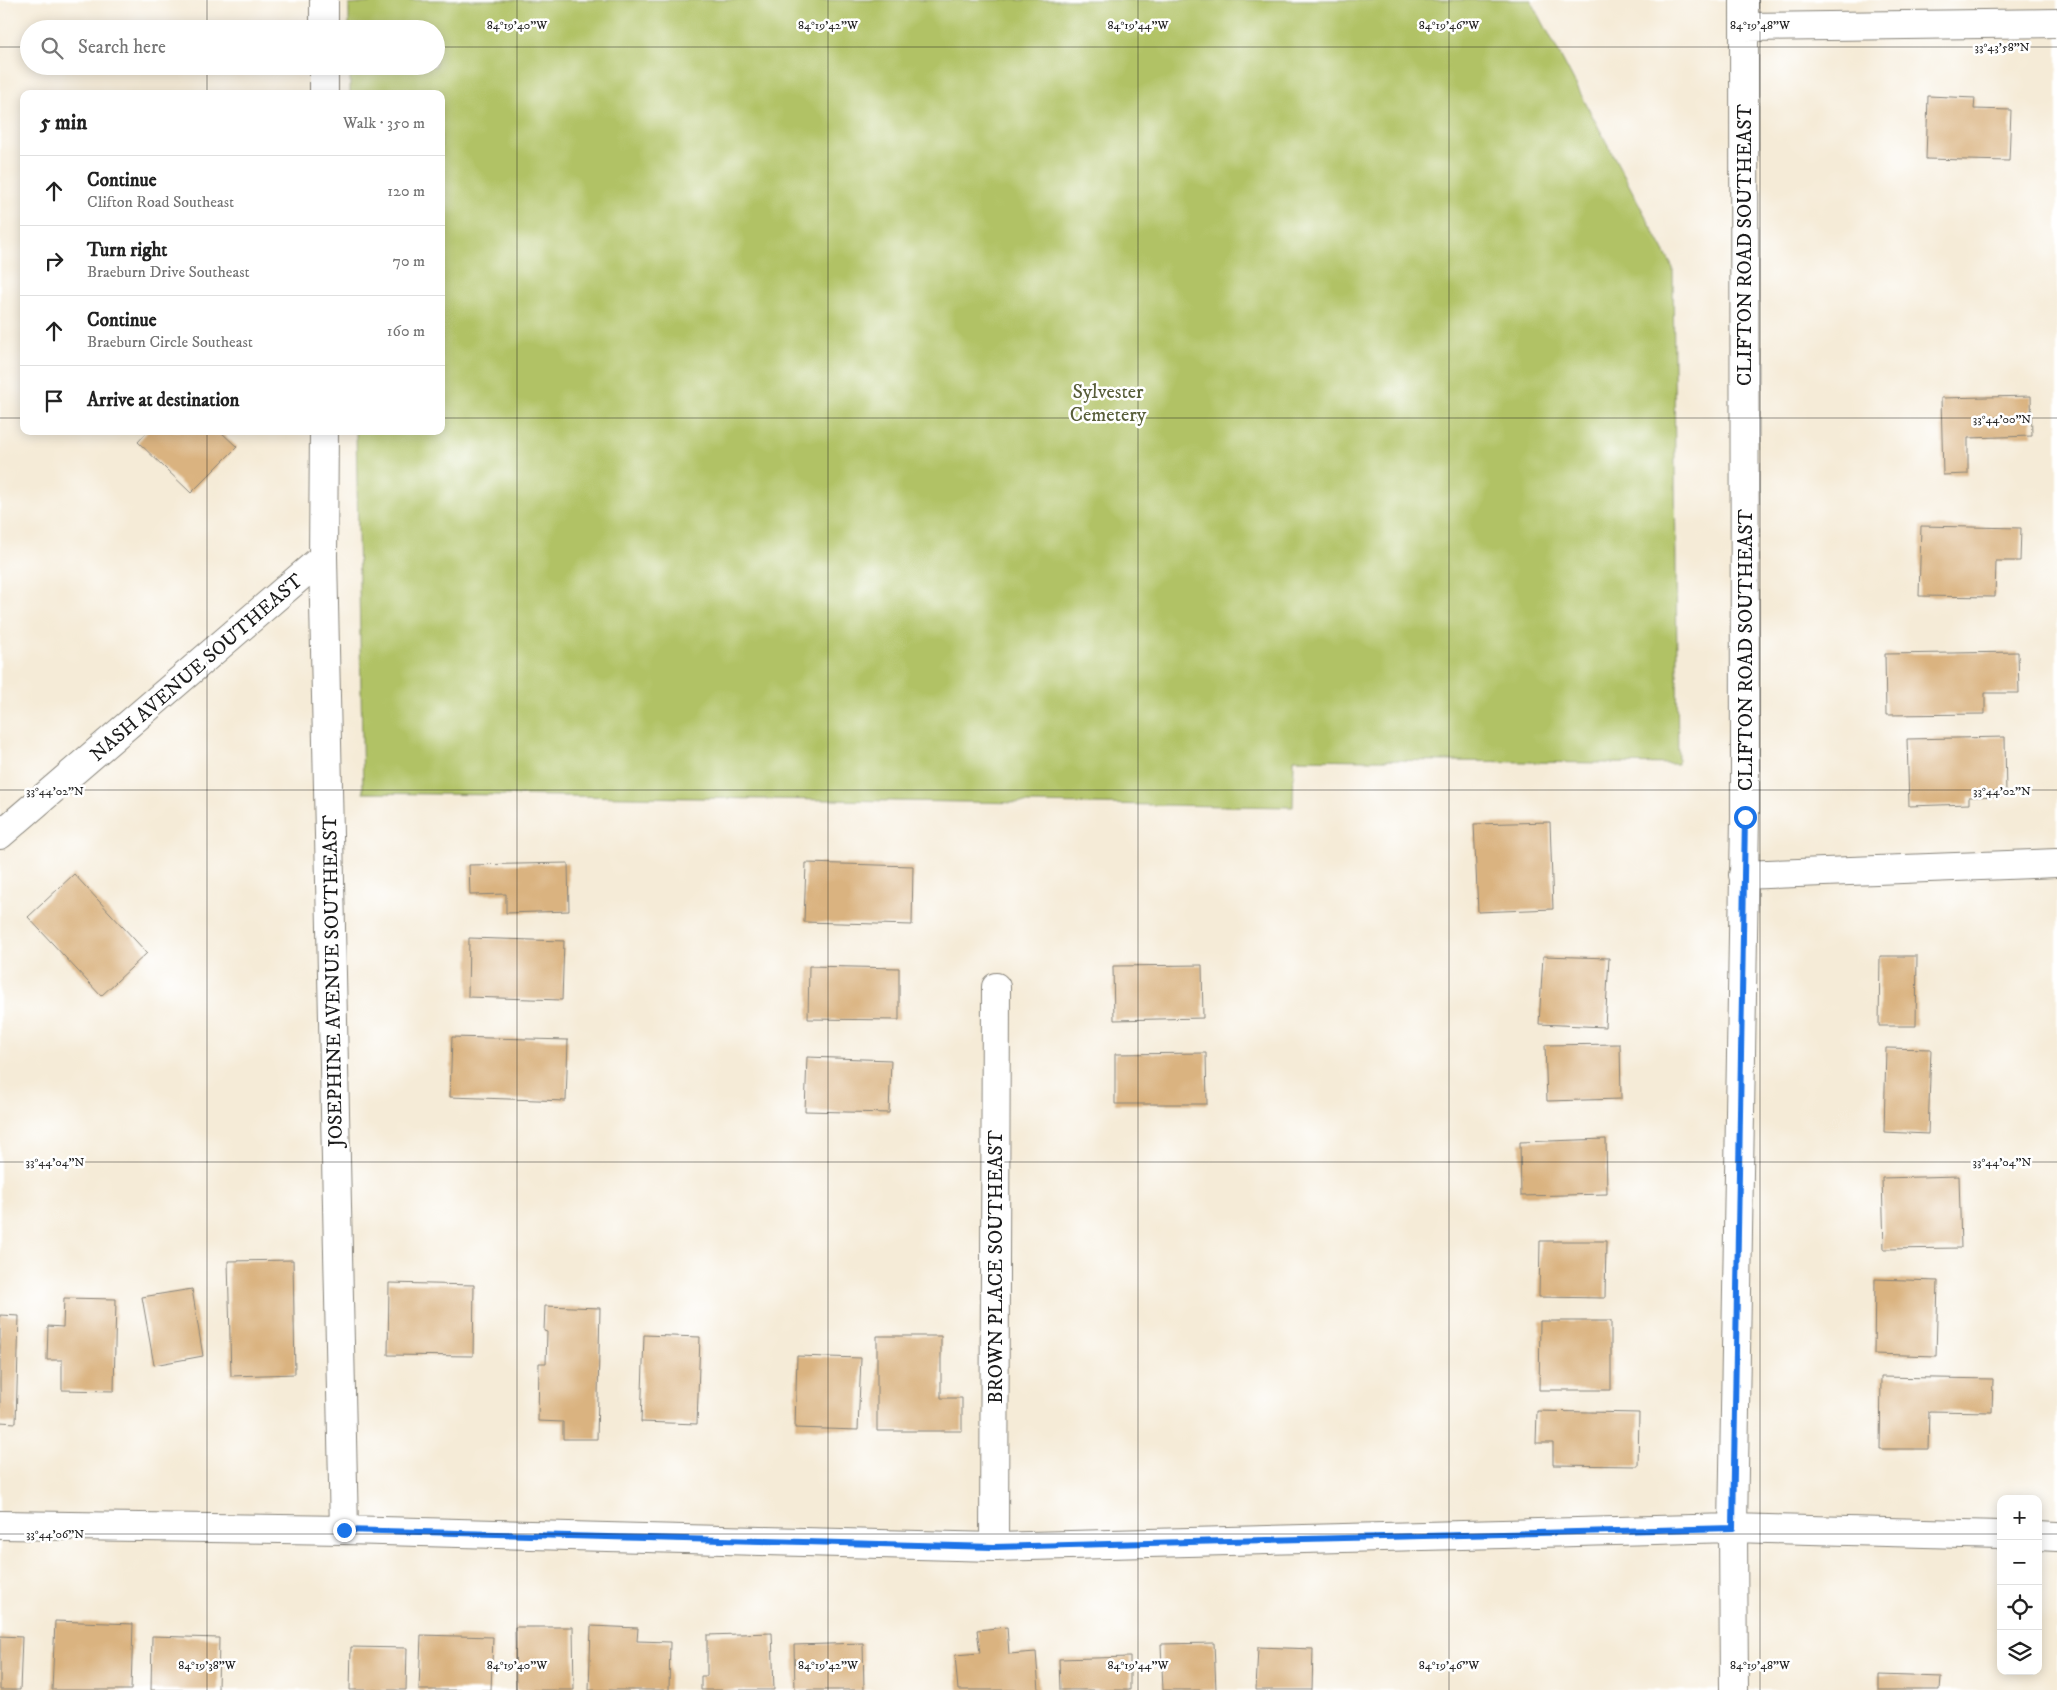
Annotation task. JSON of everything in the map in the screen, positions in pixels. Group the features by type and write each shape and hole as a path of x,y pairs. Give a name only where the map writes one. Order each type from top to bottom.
{"street":[{"path":"324,0 324,20"},
{"name":"CLIFTON ROAD SOUTHEAST","path":"1734,1690 1733,1528 1745,817 1744,0"},
{"path":"1744,27 2057,23"},
{"path":"324,75 324,90"},
{"name":"JOSEPHINE AVENUE SOUTHEAST","path":"324,435 323,557 344,1530"},
{"name":"NASH AVENUE SOUTHEAST","path":"0,835 323,557"},
{"path":"1743,875 2057,863"},
{"name":"BROWN PLACE SOUTHEAST","path":"994,1547 996,987"},
{"path":"0,1525 344,1530 994,1547 1733,1528 1997,1535"},
{"path":"2042,1536 2057,1537"}],"green space":[{"name":"Sylvester Cemetery","path":"396,0 1531,0 1673,268 1678,764 1294,759 1293,807 363,793 356,435 445,435 445,90 350,90 350,75 445,75 445,20 349,20 349,5"}],"building":[{"path":"1928,96 1975,98 1974,109 2011,110 2009,161 1926,159"},
{"path":"2031,396 2032,436 1968,438 1968,474 1943,475 1941,398"},
{"path":"144,435 224,435 237,447 191,493 138,442"},
{"path":"1921,526 2021,528 2020,561 1996,561 1995,597 1919,596"},
{"path":"2018,652 2019,693 1985,693 1985,714 1886,715 1885,654"},
{"path":"2005,737 2006,796 1969,797 1969,804 1909,806 1907,739"},
{"path":"1550,822 1553,909 1478,912 1474,824"},
{"path":"568,863 569,911 506,913 506,894 470,895 469,865"},
{"path":"806,863 913,866 912,925 804,922"},
{"path":"74,874 147,953 101,996 28,917"},
{"path":"469,938 564,941 562,1000 468,997"},
{"path":"1543,956 1609,958 1605,1027 1539,1024"},
{"path":"1880,956 1917,956 1916,1026 1879,1026"},
{"path":"1202,965 1203,1018 1114,1020 1113,966"},
{"path":"809,966 899,968 899,1020 808,1019"},
{"path":"452,1037 568,1040 566,1101 450,1097"},
{"path":"1620,1044 1621,1099 1547,1101 1545,1045"},
{"path":"1886,1048 1931,1049 1928,1134 1884,1132"},
{"path":"1206,1053 1207,1104 1115,1104 1115,1054"},
{"path":"807,1057 891,1060 889,1113 805,1111"},
{"path":"1606,1139 1607,1194 1521,1196 1520,1142"},
{"path":"1959,1176 1961,1248 1884,1249 1882,1178"},
{"path":"1540,1241 1606,1241 1605,1298 1539,1297"},
{"path":"293,1260 295,1374 231,1376 228,1261"},
{"path":"1875,1279 1938,1281 1936,1356 1874,1354"},
{"path":"389,1283 474,1285 473,1356 388,1355"},
{"path":"192,1289 203,1356 154,1365 142,1297"},
{"path":"64,1298 116,1299 114,1391 62,1390 62,1360 47,1360 48,1326 63,1327"},
{"path":"545,1306 600,1308 597,1439 563,1439 563,1422 538,1421 539,1363 546,1363 547,1332 544,1331"},
{"path":"0,1315 19,1316 16,1423 0,1422"},
{"path":"1540,1321 1611,1321 1611,1390 1539,1390"},
{"path":"644,1335 700,1337 697,1424 641,1422"},
{"path":"877,1336 941,1336 941,1398 962,1398 962,1431 877,1431"},
{"path":"797,1356 861,1358 858,1430 795,1428"},
{"path":"1881,1377 1993,1379 1992,1412 1929,1411 1928,1449 1880,1449"},
{"path":"1537,1411 1639,1413 1638,1466 1553,1465 1553,1443 1536,1443"},
{"path":"55,1621 133,1624 131,1690 52,1690"},
{"path":"591,1626 638,1628 637,1641 670,1642 669,1690 589,1690"},
{"path":"515,1627 573,1627 574,1690 516,1690"},
{"path":"1007,1627 1009,1654 1036,1652 1039,1690 958,1690 955,1655 980,1653 977,1630"},
{"path":"772,1633 774,1690 701,1690 701,1676 707,1676 707,1635"},
{"path":"421,1635 493,1637 491,1690 419,1690"},
{"path":"0,1636 22,1637 20,1690 0,1690"},
{"path":"152,1636 219,1638 218,1690 151,1690"},
{"path":"863,1643 864,1690 795,1690 794,1645"},
{"path":"1214,1643 1216,1690 1163,1690 1161,1644"},
{"path":"351,1647 407,1648 406,1690 350,1690"},
{"path":"1258,1647 1313,1649 1312,1690 1256,1690"},
{"path":"1130,1657 1130,1690 1060,1690 1059,1659"},
{"path":"1879,1675 1941,1677 1940,1690 1879,1690"}],"route":[{"path":"344,1530 994,1547 1733,1528 1745,817"}]}
